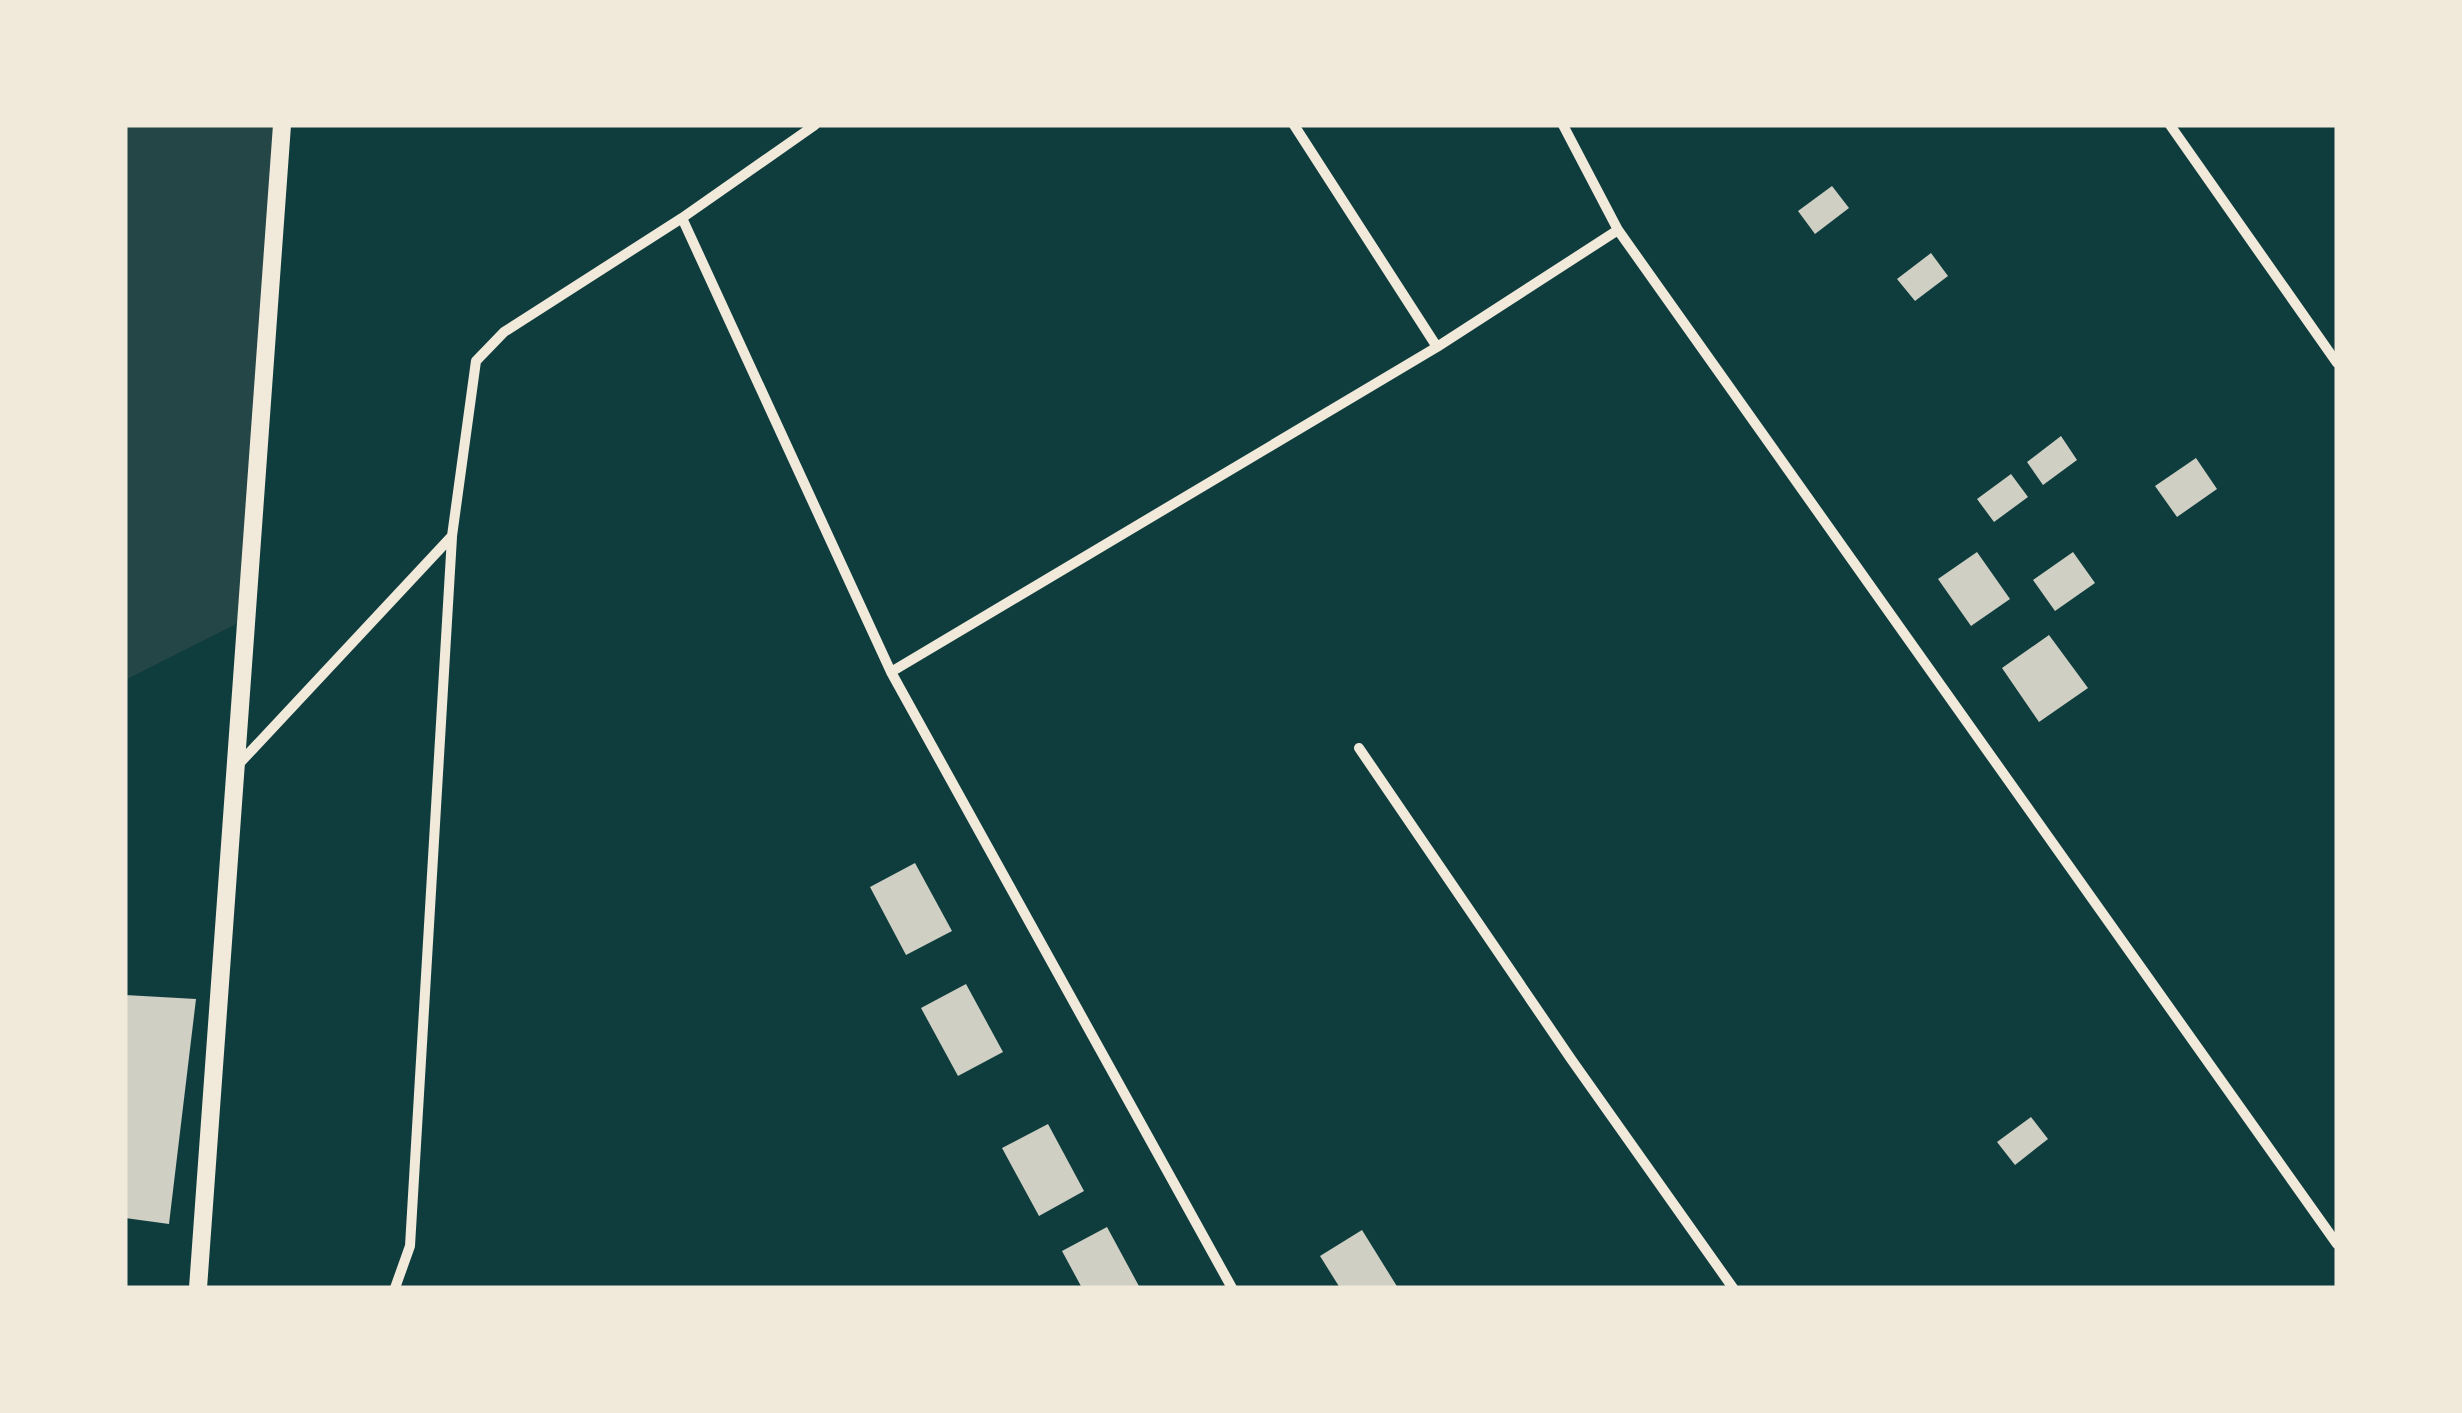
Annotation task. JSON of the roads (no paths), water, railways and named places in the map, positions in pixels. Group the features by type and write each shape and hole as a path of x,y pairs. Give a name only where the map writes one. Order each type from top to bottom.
{"street":[{"path":"198,1288 282,125"},
{"path":"395,1288 410,1246 452,536 476,361 504,332 682,218 816,125"},
{"path":"1294,125 1437,347"},
{"path":"1563,125 1618,230 2337,1244"},
{"path":"2170,125 2337,363"},
{"path":"682,218 890,672 1232,1288"},
{"path":"890,672 1437,347 1618,230"},
{"path":"236,766 452,536"},
{"path":"1359,748 1733,1288"}]}
